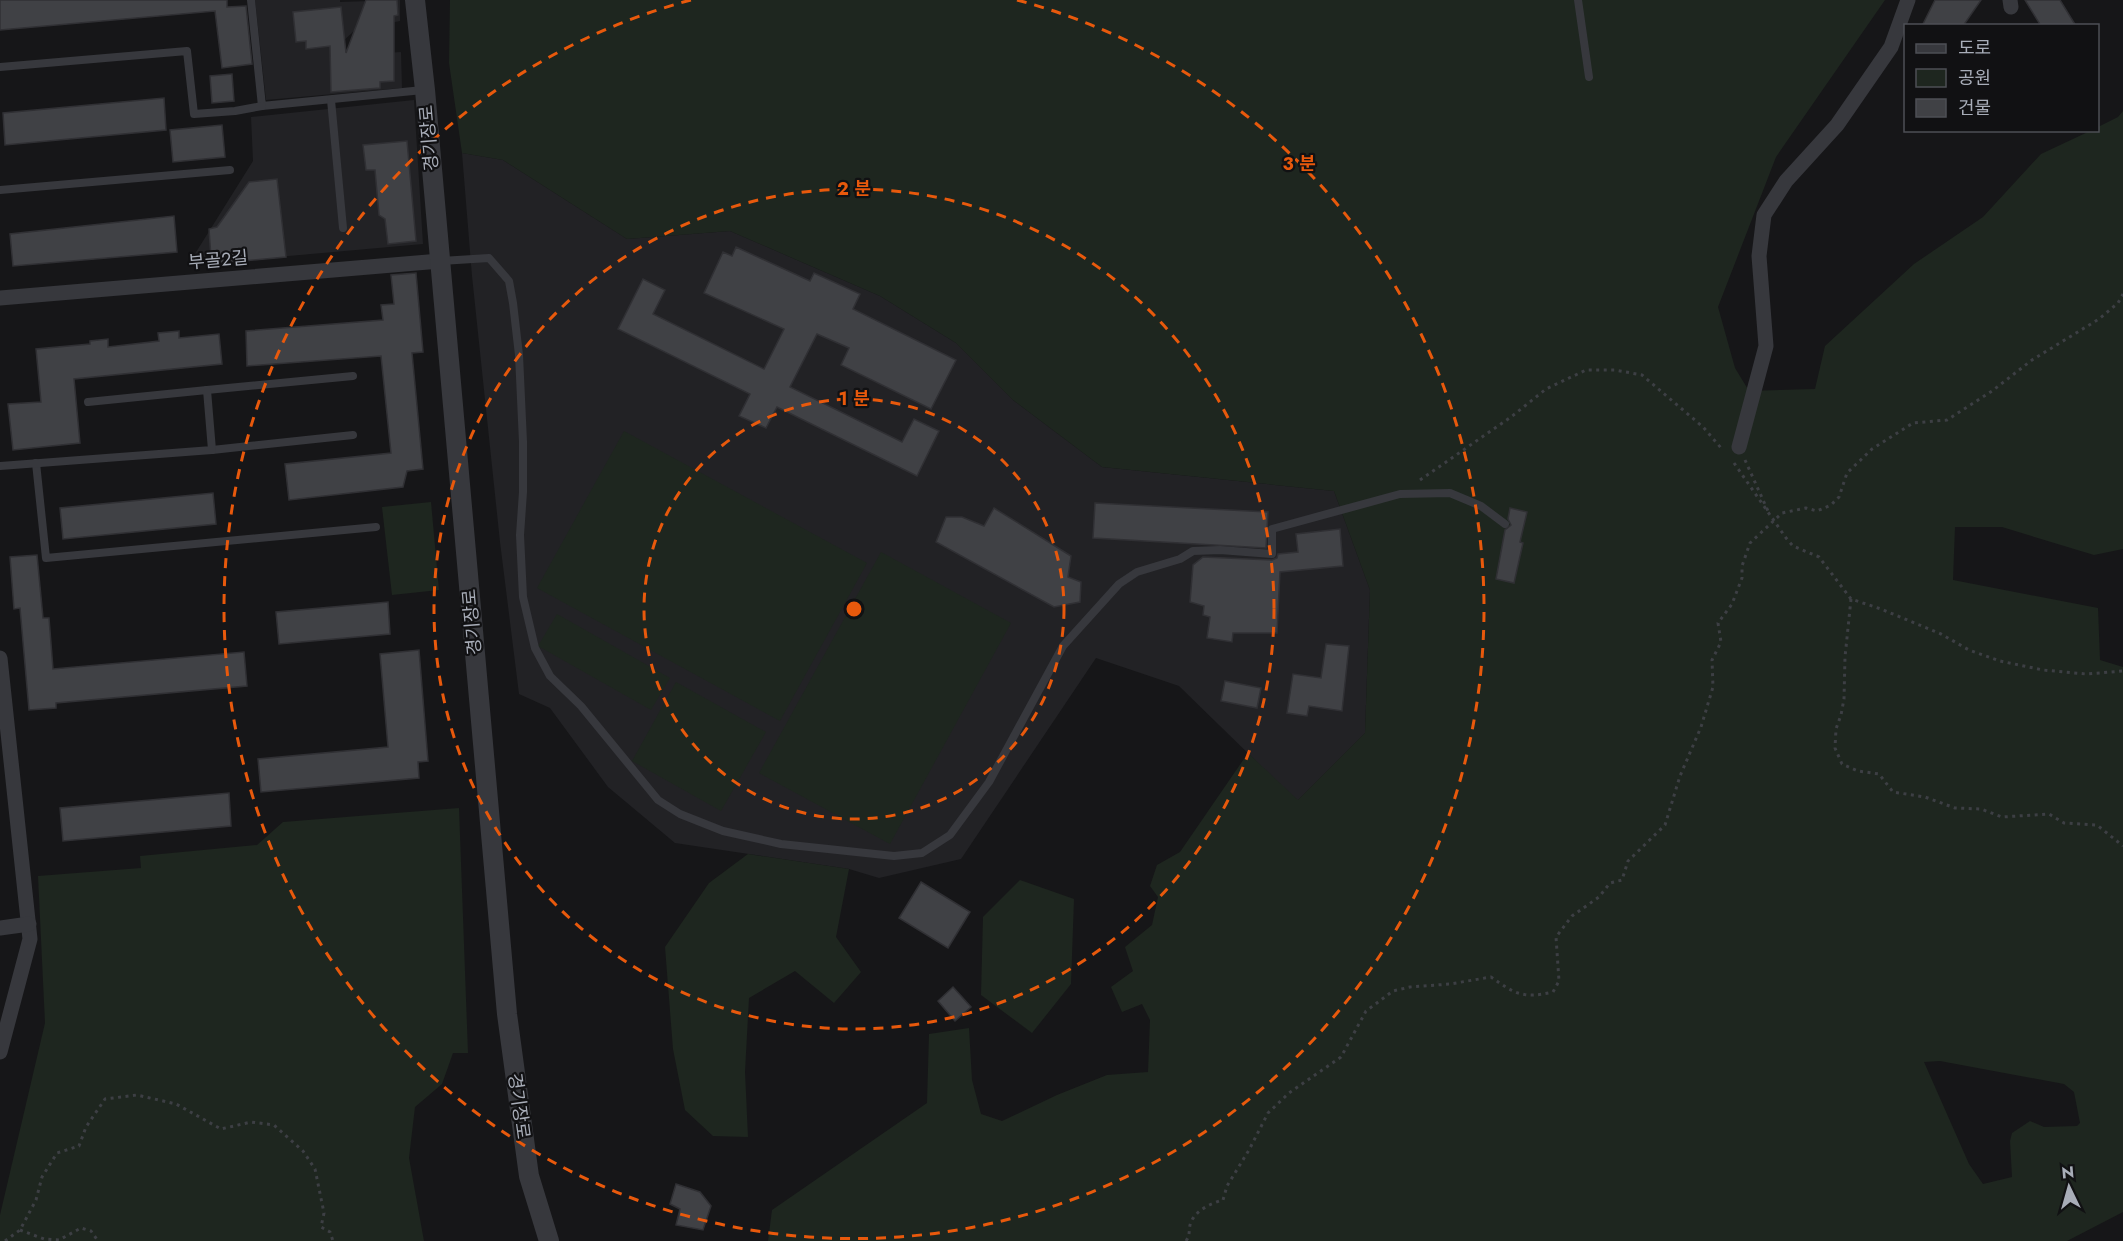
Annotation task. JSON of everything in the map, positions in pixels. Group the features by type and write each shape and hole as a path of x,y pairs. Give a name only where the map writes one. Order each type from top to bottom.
{"street":[{"name":"경기장로","path":"415,0 425,90 507,1014 529,1176 549,1241"},
{"path":"1733,454 1766,346 1759,256 1764,215 1786,181 1837,125 1891,47 1908,0"},
{"name":"부골2길","path":"0,298 440,261"},
{"path":"0,658 30,939 0,1052"},
{"path":"0,928 29,924"}],"lane":[{"path":"251,0 262,106"},
{"path":"1578,0 1589,77"},
{"path":"0,67 187,51 194,114 425,90"},
{"path":"332,100 343,228"},
{"path":"0,190 230,170"},
{"path":"440,261 489,258 509,281 519,355 523,442 520,535 523,597 535,648 550,676 586,712 658,800 680,814 723,831 781,843 894,856 922,853 950,835 989,782 1063,646 1119,584 1137,572 1180,559 1193,551 1220,550 1272,554 1272,529 1400,494 1450,493 1481,506 1505,524"},
{"path":"88,402 353,376"},
{"path":"207,390 212,450"},
{"path":"0,466 212,450 353,435"},
{"path":"36,463 46,558 376,527"}],"path":[{"path":"1186,1241 1190,1236 1191,1222 1208,1204 1223,1200 1227,1186 1268,1113 1289,1093 1341,1057 1366,1011 1393,992 1410,987 1450,984 1491,977 1512,991 1533,997 1553,992 1559,981 1556,937 1572,916 1599,897 1611,883 1622,880 1628,861 1665,825 1680,776 1701,727 1713,687 1712,660 1721,642 1718,623 1732,604 1742,578 1742,566 1750,543 1782,513 1806,508 1817,511 1831,506 1839,496 1847,473 1872,449 1913,423 1947,420 1992,391 2032,360 2099,320 2118,303 2123,294"},
{"path":"1400,494 1512,417 1546,389 1586,370 1615,370 1642,375 1733,454 1773,521 1794,546 1820,557 1851,599 1941,634 1968,650 2000,662 2043,670 2086,674 2123,671"},
{"path":"1733,454 1773,521"},
{"path":"1851,599 1845,657 1844,699 1836,729 1835,748 1842,764 1858,771 1879,774 1893,792 1925,797 1955,807 1981,809 2002,816 2049,814 2064,823 2097,825 2123,846"},
{"path":"5,1241 20,1230 36,1200 42,1177 57,1153 79,1146 86,1127 105,1099 137,1095 176,1104 221,1129 251,1122 274,1125 303,1151 315,1168 324,1213 321,1227 330,1232 333,1241"},
{"path":"20,1230 44,1239 59,1240 81,1228 91,1231 98,1241"}],"shaded area":[{"path":"255,0 340,0 340,2 400,0 400,21 355,30 342,42 341,56 401,52 402,88 266,100"},
{"path":"414,100 423,244 188,265 253,161 251,117"},
{"path":"462,153 503,160 627,239 730,231 880,296 956,343 1013,400 1102,467 1334,491 1370,590 1365,733 1297,801 1179,686 1096,658 961,859 879,878 849,869 675,843 608,787 550,708 519,694 500,542 472,276"}],"green space":[{"path":"450,0 1885,0 1776,157 1718,307 1735,368 1749,391 1815,389 1825,346 1914,264 1983,217 2041,154 2088,132 2099,132 2099,126 2118,117 2123,111 2123,549 2094,555 2002,527 1955,527 1953,580 2098,608 2100,660 2123,667 2123,1212 2067,1241 768,1241 772,1210 927,1103 929,1034 969,1028 972,1080 981,1114 1002,1121 1107,1075 1148,1072 1150,1020 1142,1004 1122,1012 1111,987 1133,971 1125,947 1152,925 1158,897 1150,886 1157,865 1180,852 1248,753 1298,800 1365,733 1370,590 1334,491 1102,467 1013,400 956,343 880,296 730,231 627,239 503,160 462,153 449,63","holes":["1940,1061 2064,1084 2074,1092 2080,1123 2077,1126 2044,1127 2030,1121 2012,1133 2010,1141 2012,1177 1983,1184 1969,1164 1924,1062"]},
{"path":"624,431 867,563 780,721 537,588"},
{"path":"431,502 439,590 392,595 382,507"},
{"path":"881,552 1011,623 890,844 759,773"},
{"path":"557,614 670,678 651,710 538,646"},
{"path":"676,682 766,732 721,811 632,761"},
{"path":"459,808 468,1053 453,1053 442,1084 415,1107 409,1158 424,1241 0,1241 0,1215 45,1023 38,876 141,868 140,856 257,845 283,822"},
{"path":"748,854 849,869 836,937 861,972 834,1003 795,971 749,998 745,1072 748,1137 713,1136 685,1110 673,1049 665,947 709,883"},
{"path":"1020,880 1074,899 1071,984 1032,1033 981,995 983,917"}],"building":[{"path":"0,0 227,0 227,7 246,6 252,64 222,68 215,11 0,30"},
{"path":"366,0 397,0 398,15 394,16 394,81 380,82 380,88 331,92 330,46 306,49 306,41 296,42 293,12 341,7 346,53"},
{"path":"1935,0 1981,0 1964,24 1923,24"},
{"path":"2025,0 2060,0 2075,24 2040,24"},
{"path":"232,74 234,101 212,103 210,76"},
{"path":"164,98 166,130 5,145 3,113"},
{"path":"222,125 225,157 173,162 170,130"},
{"path":"407,141 416,241 388,244 385,219 379,215 375,170 366,170 363,145"},
{"path":"277,179 286,257 222,263 211,258 209,229 217,227 249,182"},
{"path":"174,216 177,252 13,266 10,234"},
{"path":"736,247 810,281 814,273 860,294 853,309 956,360 931,409 841,365 849,348 817,334 790,387 902,442 914,419 939,431 917,476 777,407 766,428 739,416 750,394 618,329 643,279 665,290 653,314 764,369 784,329 704,293 723,252 732,256"},
{"path":"416,273 423,352 412,353 423,469 407,471 403,487 289,500 285,464 391,453 381,356 247,366 246,331 383,320 381,305 394,304 391,275"},
{"path":"179,331 179,338 219,334 222,364 74,379 80,443 13,450 8,404 41,402 36,349 90,344 90,341 108,339 108,347 159,341 158,333"},
{"path":"213,493 216,524 63,539 60,508"},
{"path":"1095,503 1268,512 1266,548 1093,538"},
{"path":"994,508 1071,556 1068,577 1081,582 1080,602 1054,607 936,542 946,517 962,517 984,526"},
{"path":"1510,508 1527,512 1514,583 1496,579 1505,530 1511,525 1508,519"},
{"path":"1340,529 1343,566 1280,572 1277,633 1233,633 1232,642 1207,638 1210,617 1203,615 1204,606 1190,602 1193,565 1203,557 1272,560 1277,558 1278,554 1298,552 1296,534"},
{"path":"37,555 43,618 49,618 53,669 244,652 247,686 56,703 56,708 29,710 20,608 14,609 10,557"},
{"path":"388,602 390,634 279,644 276,612"},
{"path":"1326,644 1349,646 1342,711 1309,706 1307,716 1287,713 1293,674 1321,678"},
{"path":"419,650 428,761 418,762 419,778 261,792 258,759 388,747 380,654"},
{"path":"1225,681 1261,688 1257,708 1221,701"},
{"path":"229,793 231,826 63,841 60,808"},
{"path":"921,882 970,912 948,948 899,918"},
{"path":"953,987 971,1007 955,1021 938,1001"},
{"path":"676,1184 700,1192 711,1206 703,1230 676,1225 680,1209 670,1204"}]}
